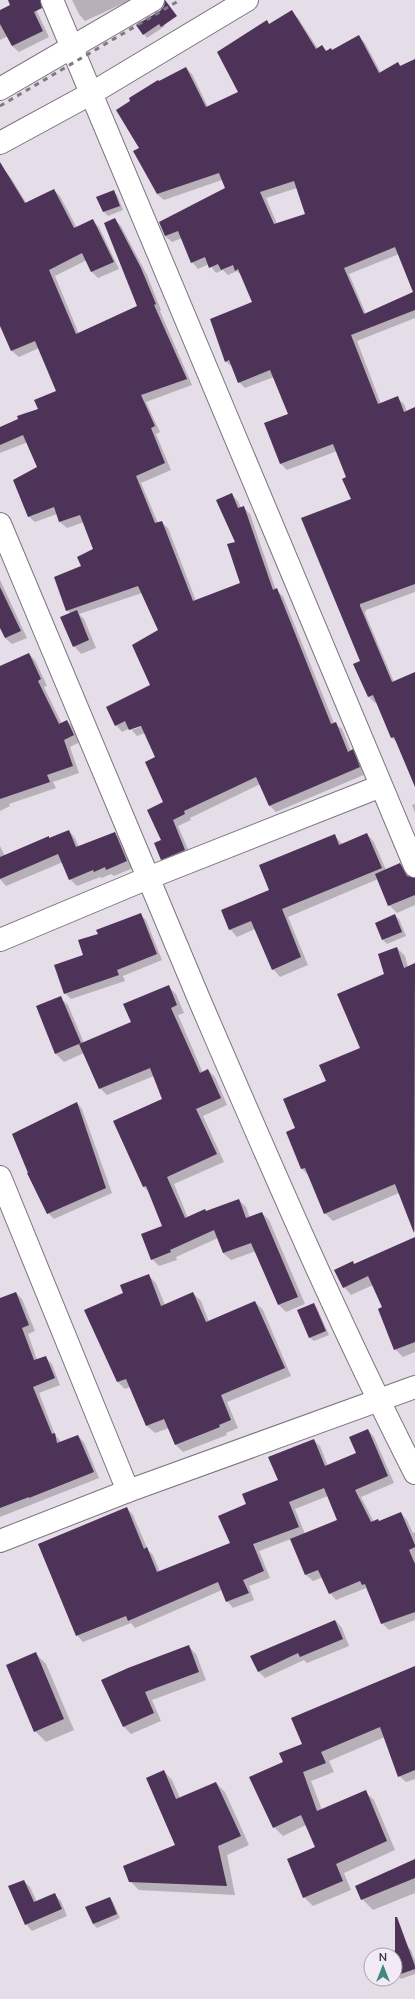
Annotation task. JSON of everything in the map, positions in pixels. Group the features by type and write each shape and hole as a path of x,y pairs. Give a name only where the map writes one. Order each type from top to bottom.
{"street":[{"path":"52,0 415,866"},
{"path":"0,89 71,46 153,0"},
{"path":"0,143 92,93 247,0"},
{"path":"0,524 148,878 278,1183 379,1401 415,1473"},
{"path":"0,940 148,878 381,786"},
{"path":"0,1177 128,1491"},
{"path":"0,1541 128,1491 379,1401 415,1386"}],"building":[{"path":"8,0 40,0 42,8 34,12 43,31 12,46 0,24 0,10 10,5"},
{"path":"165,0 177,16 161,27 159,24 143,35 136,25 160,11 164,6"},
{"path":"292,10 316,49 322,45 326,51 331,48 332,50 359,35 379,73 398,62 400,66 415,59 415,310 351,335 378,404 398,396 404,412 415,407 415,584 360,604 360,606 392,682 415,672 415,787 394,737 391,738 373,695 368,697 353,664 360,661 301,518 351,499 342,479 346,477 333,444 280,464 264,423 288,414 270,370 238,383 229,360 225,362 210,319 252,302 238,269 235,271 233,265 221,270 218,264 209,268 205,257 191,263 178,231 165,236 159,222 225,188 219,173 157,194 133,151 139,148 116,110 130,101 129,98 158,80 159,81 186,67 206,107 238,92 217,52 267,20 269,24","holes":["294,181 305,214 274,224 260,192","395,247 413,292 364,314 344,268"]},
{"path":"0,162 25,203 54,189 74,228 93,219 114,262 91,272 82,253 49,270 76,334 137,306 104,223 115,218 141,268 156,304 154,305 187,379 141,395 155,426 151,428 165,463 136,476 155,523 162,521 193,601 240,583 227,544 235,542 216,500 232,493 238,508 244,506 273,590 277,588 331,724 336,722 348,752 353,749 360,767 269,806 256,777 184,811 185,814 173,820 185,850 161,860 154,843 161,840 147,810 163,802 145,762 155,757 141,726 129,730 125,721 115,726 106,707 150,685 132,645 158,630 138,586 66,611 54,577 81,566 77,557 93,549 80,515 59,522 54,507 28,517 13,480 37,467 23,435 0,445 0,427 18,419 17,416 38,409 34,400 56,391 35,341 11,351 0,326"},
{"path":"114,190 120,206 103,212 96,197"},
{"path":"0,587 21,631 5,638 0,628"},
{"path":"77,610 89,640 73,647 60,617"},
{"path":"29,653 41,679 38,681 59,724 67,720 74,735 64,740 73,766 47,775 50,782 0,799 0,666"},
{"path":"69,830 76,847 115,832 127,861 106,870 105,867 94,872 93,870 69,880 58,854 0,879 0,857 49,836 49,838"},
{"path":"367,833 382,868 282,909 301,957 272,970 251,921 229,930 221,910 269,890 259,865 335,834 339,845"},
{"path":"400,863 407,876 415,878 415,895 388,906 375,874"},
{"path":"141,913 157,954 117,970 119,975 64,994 54,965 83,955 78,940 98,934 96,930"},
{"path":"395,914 402,932 382,940 375,923"},
{"path":"397,947 404,968 415,963 414,1233 395,1184 324,1214 305,1168 301,1169 286,1132 295,1128 283,1099 326,1081 319,1065 360,1048 337,994 384,974 378,954"},
{"path":"169,985 177,1005 171,1008 200,1073 208,1069 221,1098 196,1109 217,1154 167,1177 185,1218 205,1209 206,1211 239,1199 246,1218 262,1212 298,1297 278,1305 251,1243 223,1253 214,1230 170,1250 171,1252 151,1260 141,1234 162,1226 146,1186 143,1187 113,1121 162,1099 150,1068 99,1089 79,1044 131,1022 123,1004"},
{"path":"61,996 81,1043 55,1054 36,1006"},
{"path":"77,1102 106,1188 47,1214 27,1173 12,1134"},
{"path":"415,1237 415,1342 394,1350 378,1309 382,1307 368,1276 343,1288 334,1270 353,1261 354,1264"},
{"path":"149,1274 161,1306 193,1292 206,1322 255,1301 285,1368 221,1395 231,1420 219,1425 220,1427 175,1445 164,1419 146,1426 126,1379 117,1382 84,1310 123,1293 120,1285"},
{"path":"16,1292 29,1325 22,1328 34,1360 46,1356 55,1378 33,1387 52,1434 55,1433 57,1443 78,1435 94,1472 0,1508 0,1298"},
{"path":"314,1303 326,1331 309,1338 297,1310"},
{"path":"368,1429 388,1476 355,1490 371,1522 378,1519 379,1521 401,1512 415,1545 415,1547 409,1550 415,1564 415,1612 381,1624 365,1584 362,1585 360,1581 329,1594 318,1570 305,1575 290,1539 337,1520 324,1488 289,1502 299,1527 253,1544 264,1571 243,1580 249,1593 226,1602 218,1582 128,1621 126,1616 76,1636 38,1544 127,1507 144,1549 147,1547 157,1572 230,1543 218,1516 246,1504 242,1494 278,1480 268,1457 314,1439 325,1466 356,1453 349,1437"},
{"path":"335,1620 343,1639 300,1657 298,1653 258,1672 250,1656"},
{"path":"189,1645 199,1672 145,1692 154,1713 123,1727 101,1680"},
{"path":"36,1652 64,1719 34,1732 6,1665"},
{"path":"415,1666 415,1770 398,1777 380,1727 321,1752 326,1763 303,1772 317,1811 366,1790 387,1841 336,1864 343,1881 303,1898 287,1859 315,1847 301,1815 273,1828 249,1777 283,1762 279,1753 302,1744 291,1718"},
{"path":"164,1770 176,1799 216,1782 241,1836 218,1846 227,1886 129,1882 123,1866 175,1845 146,1778"},
{"path":"415,1859 415,1878 361,1900 355,1886"},
{"path":"24,1880 34,1902 55,1893 62,1909 25,1925 8,1886"},
{"path":"110,1897 117,1914 93,1924 85,1907"},
{"path":"395,1917 397,1917 415,1969 403,1973 403,1947 395,1947"}],"railway":[{"path":"0,106 180,0"}]}
